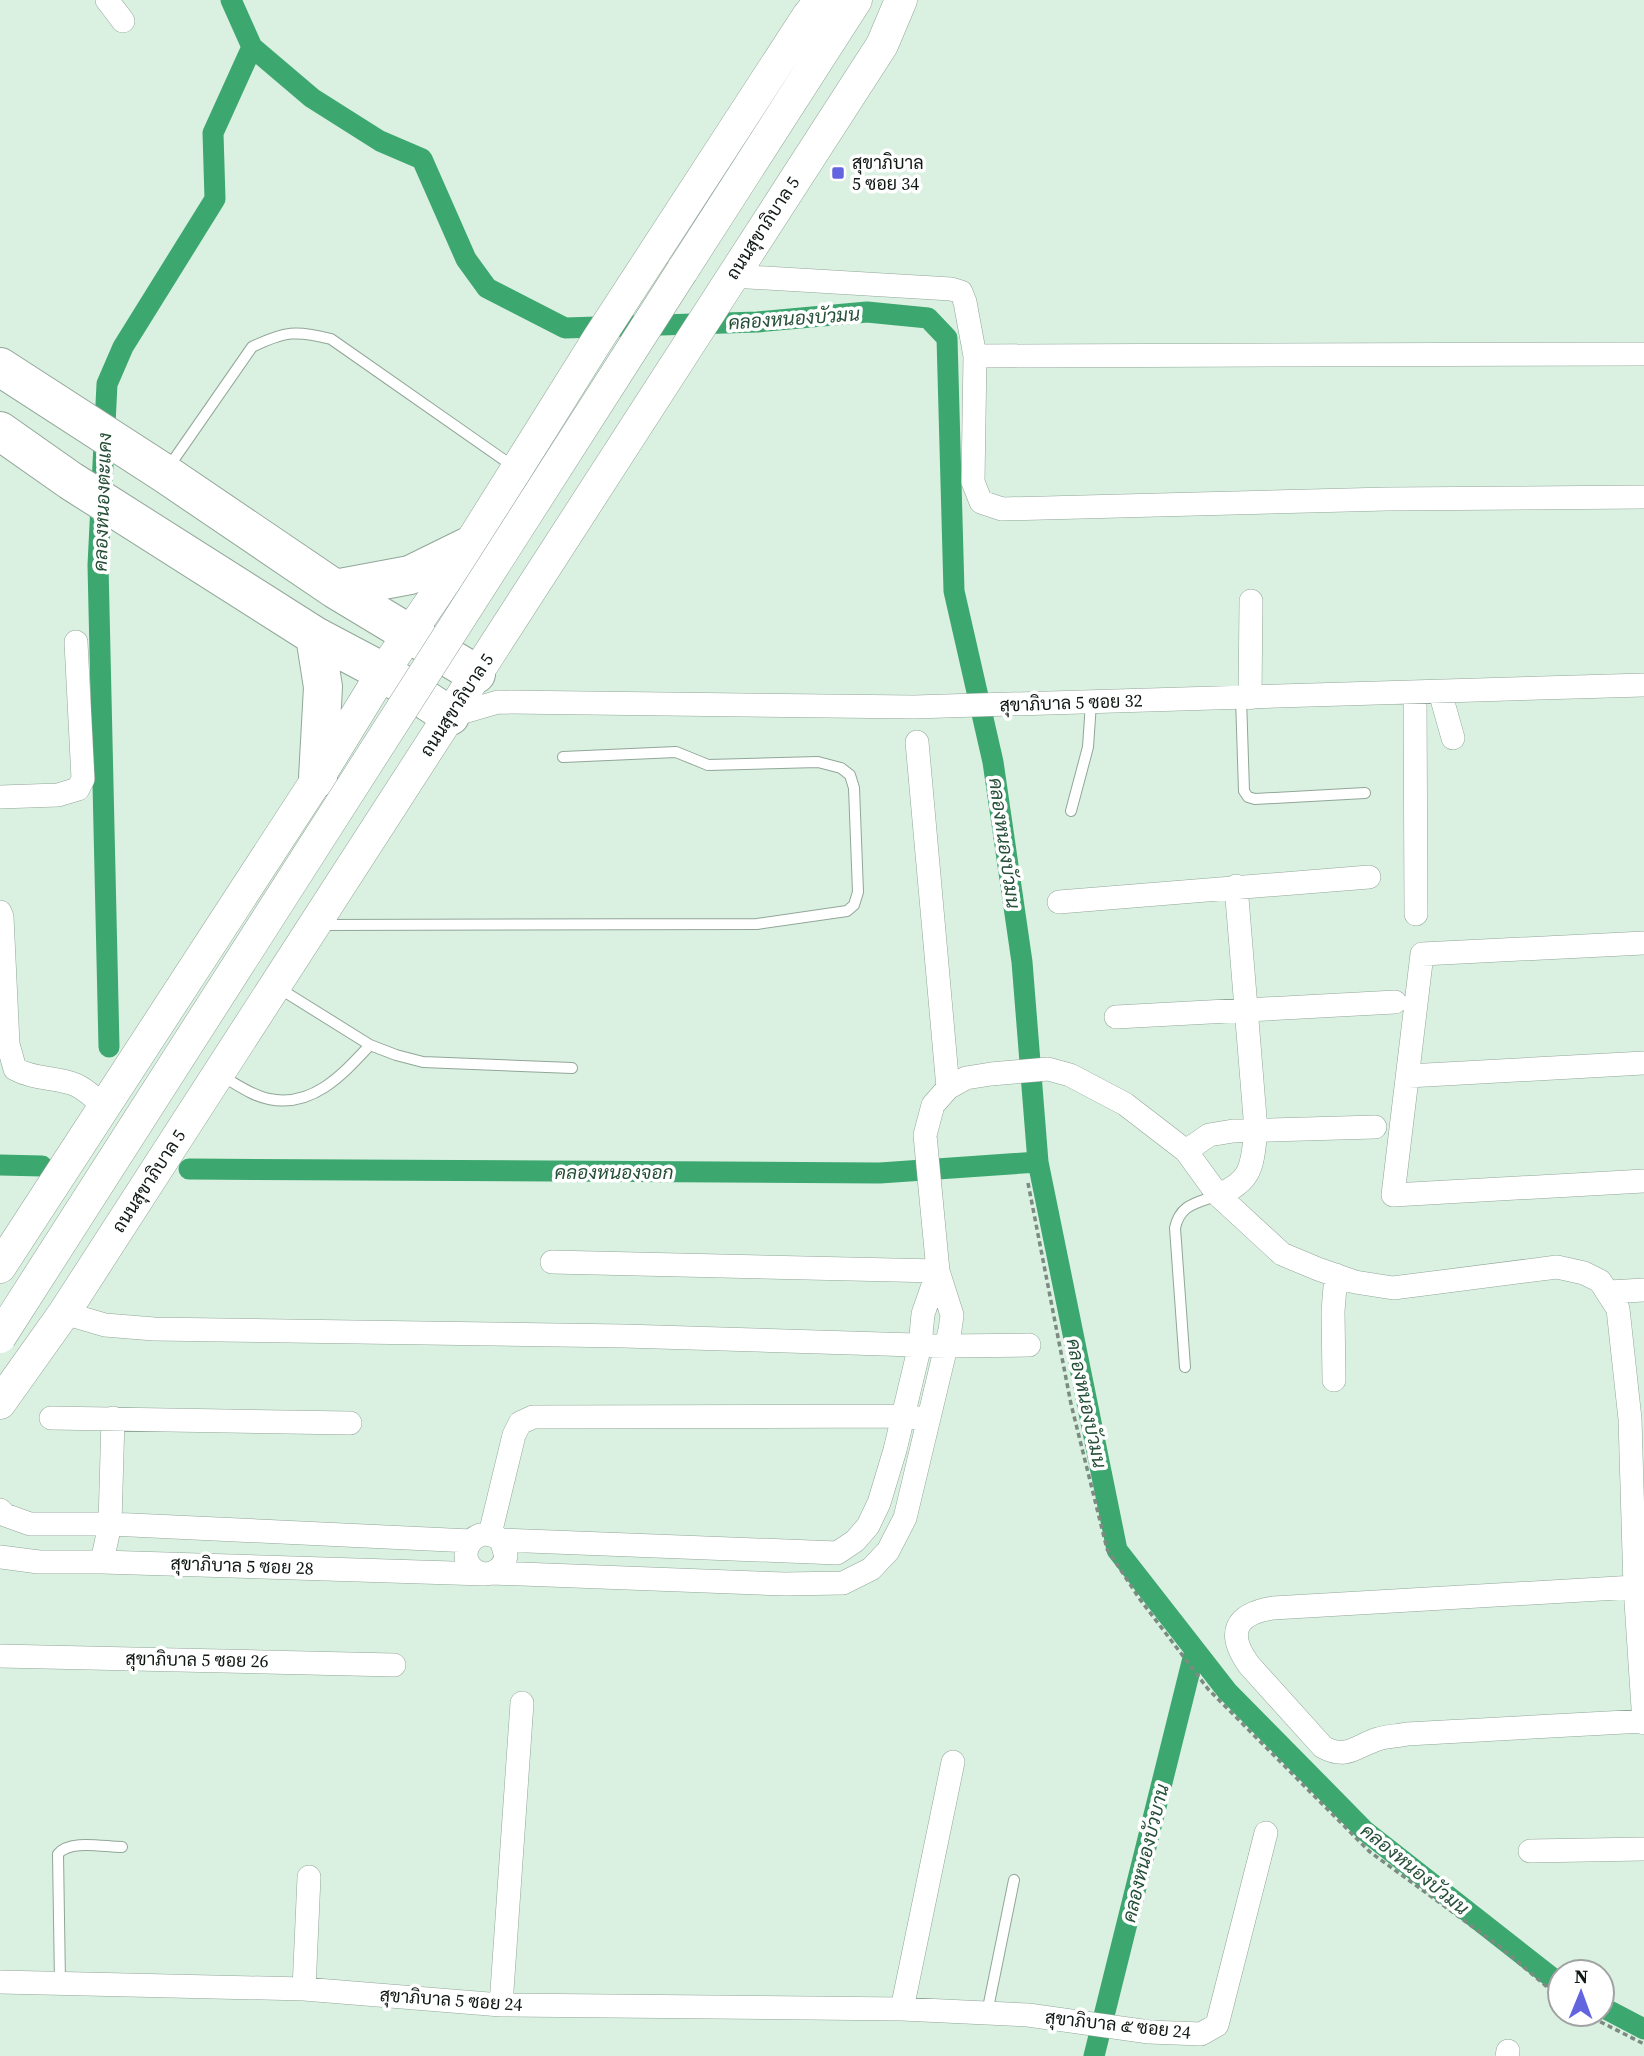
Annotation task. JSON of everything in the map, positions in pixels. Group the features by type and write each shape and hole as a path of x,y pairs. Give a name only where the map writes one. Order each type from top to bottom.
{"highway":[{"path":"15,376 335,589 410,634 487,688"},
{"path":"10,438 315,636 383,672 450,716"},
{"path":"218,574 247,530"},
{"path":"335,589 410,575 464,552"},
{"path":"315,636 323,687 318,778"}],"main road":[{"path":"0,1267 318,778 383,672 464,552 619,306 821,0"},
{"path":"0,1337 856,0"},
{"name":"ถนนสุขาภิบาล 5","path":"0,1403 64,1313 450,716 487,688 529,592 882,45 901,0"},
{"path":"464,552 465,583 470,591 488,600 513,601 529,592"},
{"path":"318,778 335,771 347,770 367,775 377,783 387,798 388,812"}],"street":[{"path":"107,0 123,21"},
{"path":"725,288 956,289 964,296 975,356 973,482 981,502 1002,509 1388,499 1644,496"},
{"path":"975,356 1644,354"},
{"path":"1246,698 1251,601"},
{"path":"0,797 58,795 78,789 83,779 76,642"},
{"name":"สุขาภิบาล 5 ซอย 32","path":"487,688 994,706 1644,685"},
{"path":"1440,692 1453,738"},
{"path":"1415,693 1416,914"},
{"path":"917,742 948,1088"},
{"path":"1059,902 1369,877"},
{"path":"1218,1195 1234,1189 1244,1181 1253,1156 1256,1130 1236,887"},
{"path":"0,912 8,1044 15,1069 46,1080 75,1084 104,1106"},
{"path":"1644,943 1422,954 1393,1195 1644,1181"},
{"path":"1116,1017 1395,1002"},
{"path":"1408,1076 1644,1063"},
{"path":"923,1314 952,1315 938,1271 925,1135 928,1118 939,1096 966,1079 1048,1069 1070,1076 1125,1104 1186,1151 1218,1195 1282,1254 1354,1282 1393,1288 1558,1268 1584,1273 1600,1282 1618,1309 1637,1418 1635,1587 1644,1722 1407,1734 1379,1739 1347,1753 1334,1753 1323,1747 1249,1665 1239,1652 1236,1637 1239,1622 1244,1618 1273,1608 1635,1587"},
{"path":"1186,1151 1209,1135 1233,1131 1375,1127"},
{"path":"552,1262 938,1271"},
{"name":"สุขาภิบาล 5 ซอย 28","path":"0,1510 5,1515 30,1524 110,1524 837,1553 855,1541 868,1526 879,1503 920,1345 923,1314 938,1271"},
{"path":"1334,1381 1333,1311 1336,1275"},
{"path":"1609,1292 1644,1290"},
{"path":"64,1313 105,1325 154,1329 624,1336 947,1346 1029,1345"},
{"name":"สุขาภิบาล 5 ซอย 28","path":"0,1557 39,1562 785,1584 843,1583 872,1569 888,1551 905,1518 947,1346 952,1315"},
{"path":"487,1538 506,1551 500,1569 488,1574 473,1569 466,1558 466,1552 487,1538 514,1435 520,1423 533,1417 903,1416 930,1419"},
{"path":"51,1418 350,1423"},
{"path":"102,1562 110,1524 113,1418"},
{"path":"783,1552 785,1584"},
{"name":"สุขาภิบาล 5 ซอย 26","path":"0,1656 394,1665"},
{"path":"501,2005 522,1703"},
{"path":"902,2009 953,1762"},
{"name":"สุขาภิบาล ๕ ซอย 24","path":"902,2009 1028,2015 1149,2032 1201,2034 1217,2025 1266,1833"},
{"path":"1530,1851 1644,1849"},
{"path":"304,1989 309,1877"},
{"name":"สุขาภิบาล 5 ซอย 24","path":"0,1982 304,1989 501,2005 902,2009"}],"lane":[{"path":"162,472 252,347 273,337 303,332 331,339 516,468"},
{"path":"1246,698 1244,791 1248,797 1255,799 1365,793"},
{"path":"1071,811 1088,747 1091,703"},
{"path":"314,925 757,924 847,911 854,905 858,892 855,788 850,775 841,768 818,762 708,765 676,752 563,757"},
{"path":"275,985 370,1045 396,1055 423,1062 572,1068"},
{"path":"218,1074 266,1099 289,1101 317,1093 341,1076 370,1045"},
{"path":"1185,1367 1175,1228 1179,1213 1185,1208 1218,1195"},
{"path":"60,1983 58,1854 71,1846 122,1847"},
{"path":"987,2013 1014,1880"}],"path":[{"path":"1028,1183 1071,1404 1107,1549 1208,1689 1370,1852 1499,1947 1546,1986"},
{"path":"1612,2028 1644,2045"}],"waterway":[{"name":"คลองหนองบัวมน","path":"231,0 252,47 312,98 380,141 422,159 466,259 487,288 565,328 757,322 867,312 928,318 947,338 954,591 993,762 1022,962 1038,1162 1117,1550 1227,1691 1365,1831 1546,1973"},
{"name":"คลองหนองตะแคง","path":"109,1047 98,565 107,384 123,347 215,199 213,133 252,47"},
{"name":"คลองหนองจอก","path":"189,1169 880,1173 1038,1162"},
{"path":"0,1165 42,1166"},
{"name":"คลองหนองบัวบาน","path":"1094,2056 1195,1650"},
{"name":"คลองหนองบัวมน","path":"1616,2014 1644,2029"}],"place":[{"name":"สุขาภิบาล 5 ซอย 34","path":"838,173"}]}
